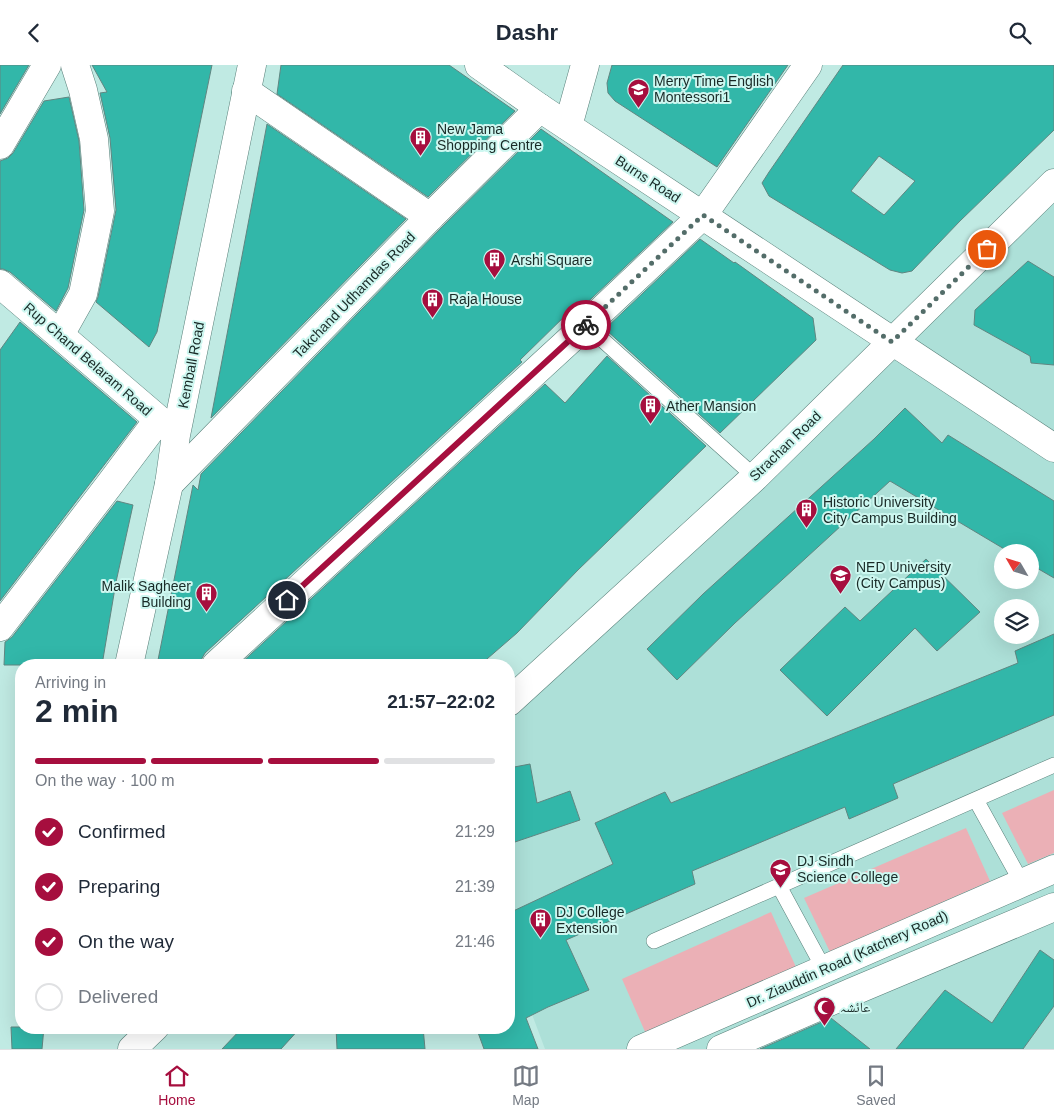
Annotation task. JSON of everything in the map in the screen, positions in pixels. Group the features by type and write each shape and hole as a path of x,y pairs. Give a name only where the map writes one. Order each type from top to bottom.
{"street":[{"path":"0,145 47,65"},
{"path":"60,335 83,294 100,211 94,139 83,90 75,65"},
{"name":"Kemball Road","path":"130,659 169,484 167,427 252,65"},
{"name":"Burns Road","path":"478,65 1054,448"},
{"path":"568,126 585,65"},
{"path":"223,659 703,215 808,65"},
{"path":"246,91 430,217"},
{"name":"Takchand Udhamdas Road","path":"169,484 430,217 540,108"},
{"name":"Strachan Road","path":"515,697 755,477 1054,183"},
{"name":"Rup Chand Belaram Road","path":"0,284 167,427"},
{"path":"0,627 110,484 167,427"},
{"name":"Dr. Ziauddin Road (Katchery Road)","path":"640,1049 1054,869"},
{"path":"720,1049 1054,907"}],"lane":[{"path":"586,325 755,477"},
{"path":"654,941 1054,765"},
{"path":"976,800 1022,883"},
{"path":"779,886 824,969"}],"shaded area":[{"path":"1054,183 1054,1049 545,1049 515,969 515,696"},
{"path":"1054,790 1054,853 1028,864 1002,813"},
{"path":"966,828 990,881 830,952 804,898"},
{"path":"771,912 796,967 646,1034 622,979"}],"building":[{"path":"0,65 29,65 0,114"},
{"path":"92,65 212,65 157,332 149,347 96,302 116,210 110,138 100,93 107,92"},
{"name":"New Jama Shopping Centre","path":"281,65 449,65 515,111 428,197 277,94"},
{"path":"612,65 788,65 717,167 615,101 608,93 607,83"},
{"path":"843,65 1054,65 1054,130 960,221 912,271 902,273 890,270 769,196 762,183","holes":["879,156 915,181 884,215 851,191"]},
{"path":"69,97 79,141 84,210 68,288 56,311 10,272 0,269 0,161 8,158 13,153 44,101"},
{"path":"267,124 406,219 211,418 242,256"},
{"path":"541,129 673,222 576,313 572,309 520,360 522,362 205,653 202,659 158,659 193,485 198,490 201,474 441,228"},
{"path":"700,239 813,318 816,340 720,433 605,329"},
{"path":"1028,261 1054,277 1054,365 1031,363 1030,356 974,325 975,310"},
{"path":"20,322 137,422 0,601 0,350"},
{"path":"607,356 706,446 578,570 517,633 487,659 246,659 545,384 565,403"},
{"path":"905,408 942,443 948,435 1054,501 1054,578 1039,569 1039,544 996,544 890,481 735,623 677,680 647,649 703,594 874,439"},
{"path":"117,501 133,505 116,582 103,659 15,659 15,665 4,665 5,642 12,637"},
{"path":"926,559 980,612 937,651 915,628 827,716 780,670 845,607 860,621"},
{"path":"1054,634 1054,715 893,784 898,798 849,819 845,807 692,871 695,884 566,940 589,990 526,1018 538,1049 484,1049 479,1034 515,1034 515,910 613,864 595,823 665,792 671,803 1018,663 1015,651 1031,644 1039,644 1039,641"},
{"path":"530,764 537,803 570,791 580,820 515,842 515,767"},
{"path":"1040,950 1054,960 1054,1006 1023,1049 896,1049 945,990 992,1023"},
{"name":"عائشہ","path":"831,1018 870,1049 760,1049"},
{"path":"11,1027 15,1027 15,1034 43,1034 42,1049 12,1049"},
{"path":"236,1034 295,1034 281,1049 222,1049"},
{"path":"336,1034 424,1034 425,1049 337,1049"}],"way so far":[{"path":"586,325 703,215 892,342 987,249"}],"place":[{"name":"Merry Time English Montessori1","path":"638,108"},
{"name":"New Jama Shopping Centre","path":"421,156"},
{"name":"Arshi Square","path":"495,279"},
{"name":"Raja House","path":"433,318"},
{"name":"Ather Mansion","path":"650,425"},
{"name":"Historic University City Campus Building","path":"807,529"},
{"name":"NED University (City Campus)","path":"840,594"},
{"name":"Malik Sagheer Building","path":"207,613"},
{"name":"DJ Sindh Science College","path":"781,888"},
{"name":"DJ College Extension","path":"540,939"},
{"name":"عائشہ","path":"824,1026"}],"route":[{"path":"287,600 586,325"}]}
